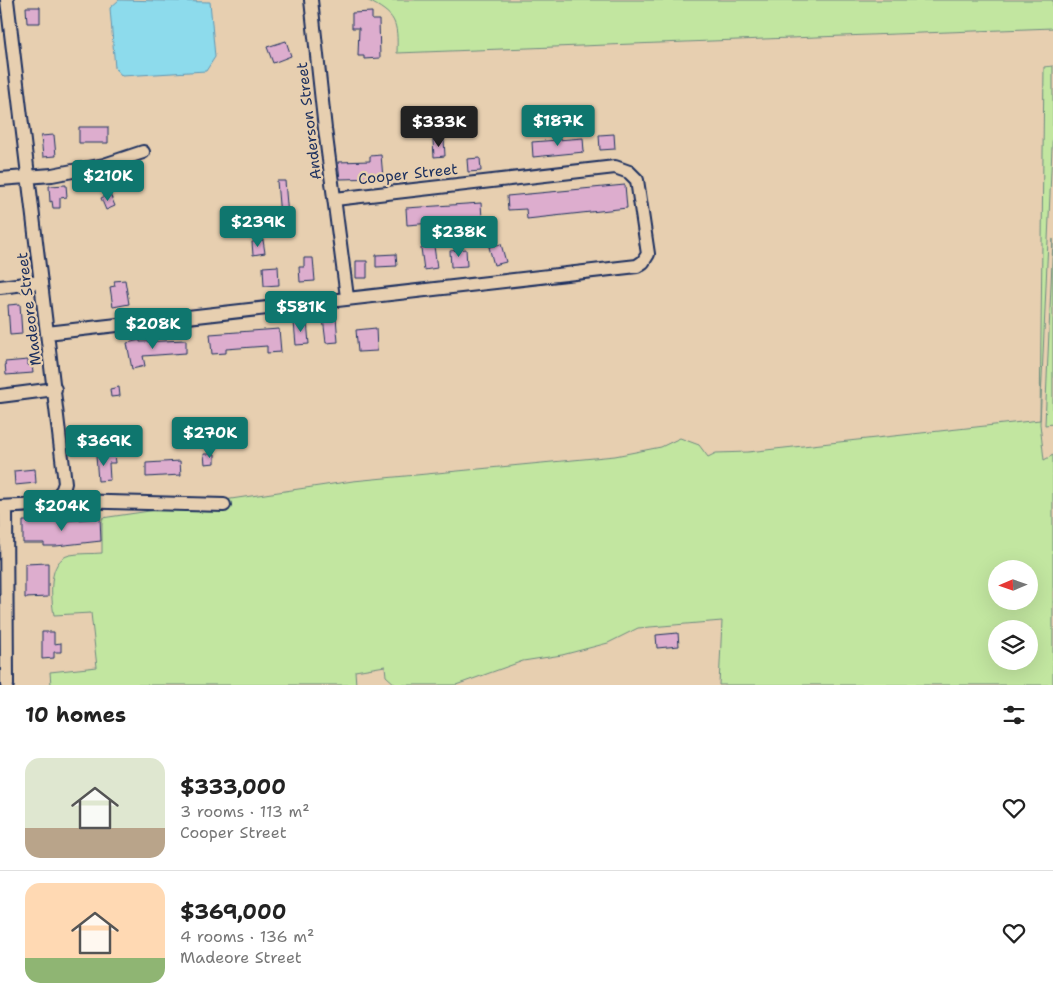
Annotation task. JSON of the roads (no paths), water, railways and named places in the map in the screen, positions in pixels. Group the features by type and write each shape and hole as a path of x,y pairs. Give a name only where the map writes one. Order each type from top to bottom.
{"street":[{"name":"Madeore Street","path":"7,0 55,388 65,483 61,495"},
{"name":"Anderson Street","path":"311,0 347,297"},
{"path":"0,179 52,175 104,166 143,152"},
{"name":"Cooper Street","path":"335,199 615,167 632,174 639,187 648,250 646,259 641,264 414,292 347,297"},
{"path":"0,287 41,282"},
{"path":"47,333 347,297"},
{"path":"0,396 55,388"},
{"path":"7,685 3,507 51,502 61,495 71,501 224,504"}],"water":[{"path":"119,0 210,2 215,57 206,71 122,76 115,68 110,8"}]}
